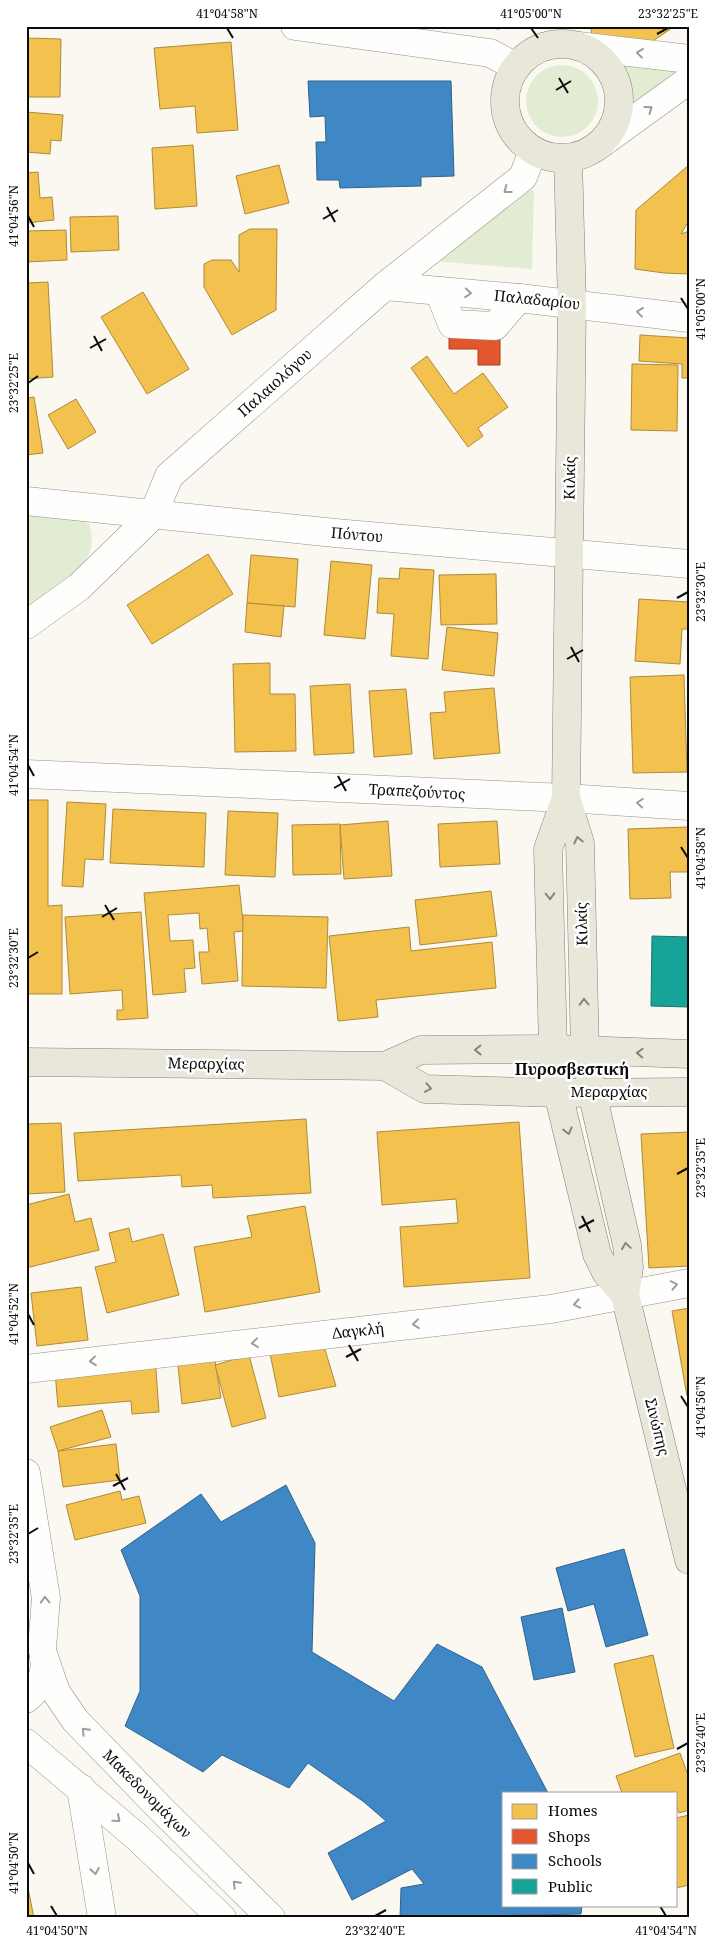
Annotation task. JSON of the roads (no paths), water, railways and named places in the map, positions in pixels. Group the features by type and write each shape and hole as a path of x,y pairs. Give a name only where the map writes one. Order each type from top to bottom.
{"main road":[{"path":"564,39 596,55 610,69 618,89 619,111 616,122 596,148 586,154 568,158 553,158 533,151 516,136 506,116 506,86 514,70 530,54 564,39"},
{"name":"Κιλκίς","path":"568,158 572,304 566,798 580,844 585,1051"},
{"name":"Κιλκίς","path":"553,1049 548,849 566,798"},
{"name":"Μεραρχίας","path":"26,1062 385,1066 421,1050 553,1049 689,1054"},
{"name":"Σινώπης","path":"553,1049 558,1093 597,1254 606,1272 625,1295"},
{"name":"Σινώπης","path":"585,1051 592,1092 627,1245 628,1267 625,1295 685,1530 689,1560"},
{"name":"Μεραρχίας","path":"385,1066 425,1089 558,1093 689,1092"}],"street":[{"path":"295,26 490,53 506,61 514,70"},
{"path":"564,39 689,59"},
{"path":"596,148 689,80"},
{"name":"Παλαιολόγου","path":"26,625 79,587 152,515 169,476 385,286 523,177 533,151"},
{"name":"Παλαδαρίου","path":"385,286 519,298 689,318"},
{"name":"Πόντου","path":"26,501 152,515 689,564"},
{"name":"Τραπεζούντος","path":"26,774 566,798 689,806"},
{"name":"Δαγκλή","path":"26,1369 552,1309 689,1283"},
{"path":"26,1473 46,1598 37,1644 44,1667 41,1680 35,1691 26,1699"},
{"name":"Μακεδονομάχων","path":"37,1644 56,1692 75,1720 271,1918"},
{"path":"26,1743 137,1837 222,1918"},
{"path":"81,1788 102,1918"}],"district":[{"name":"Πυροσβεστική","path":"572,1069"}]}
